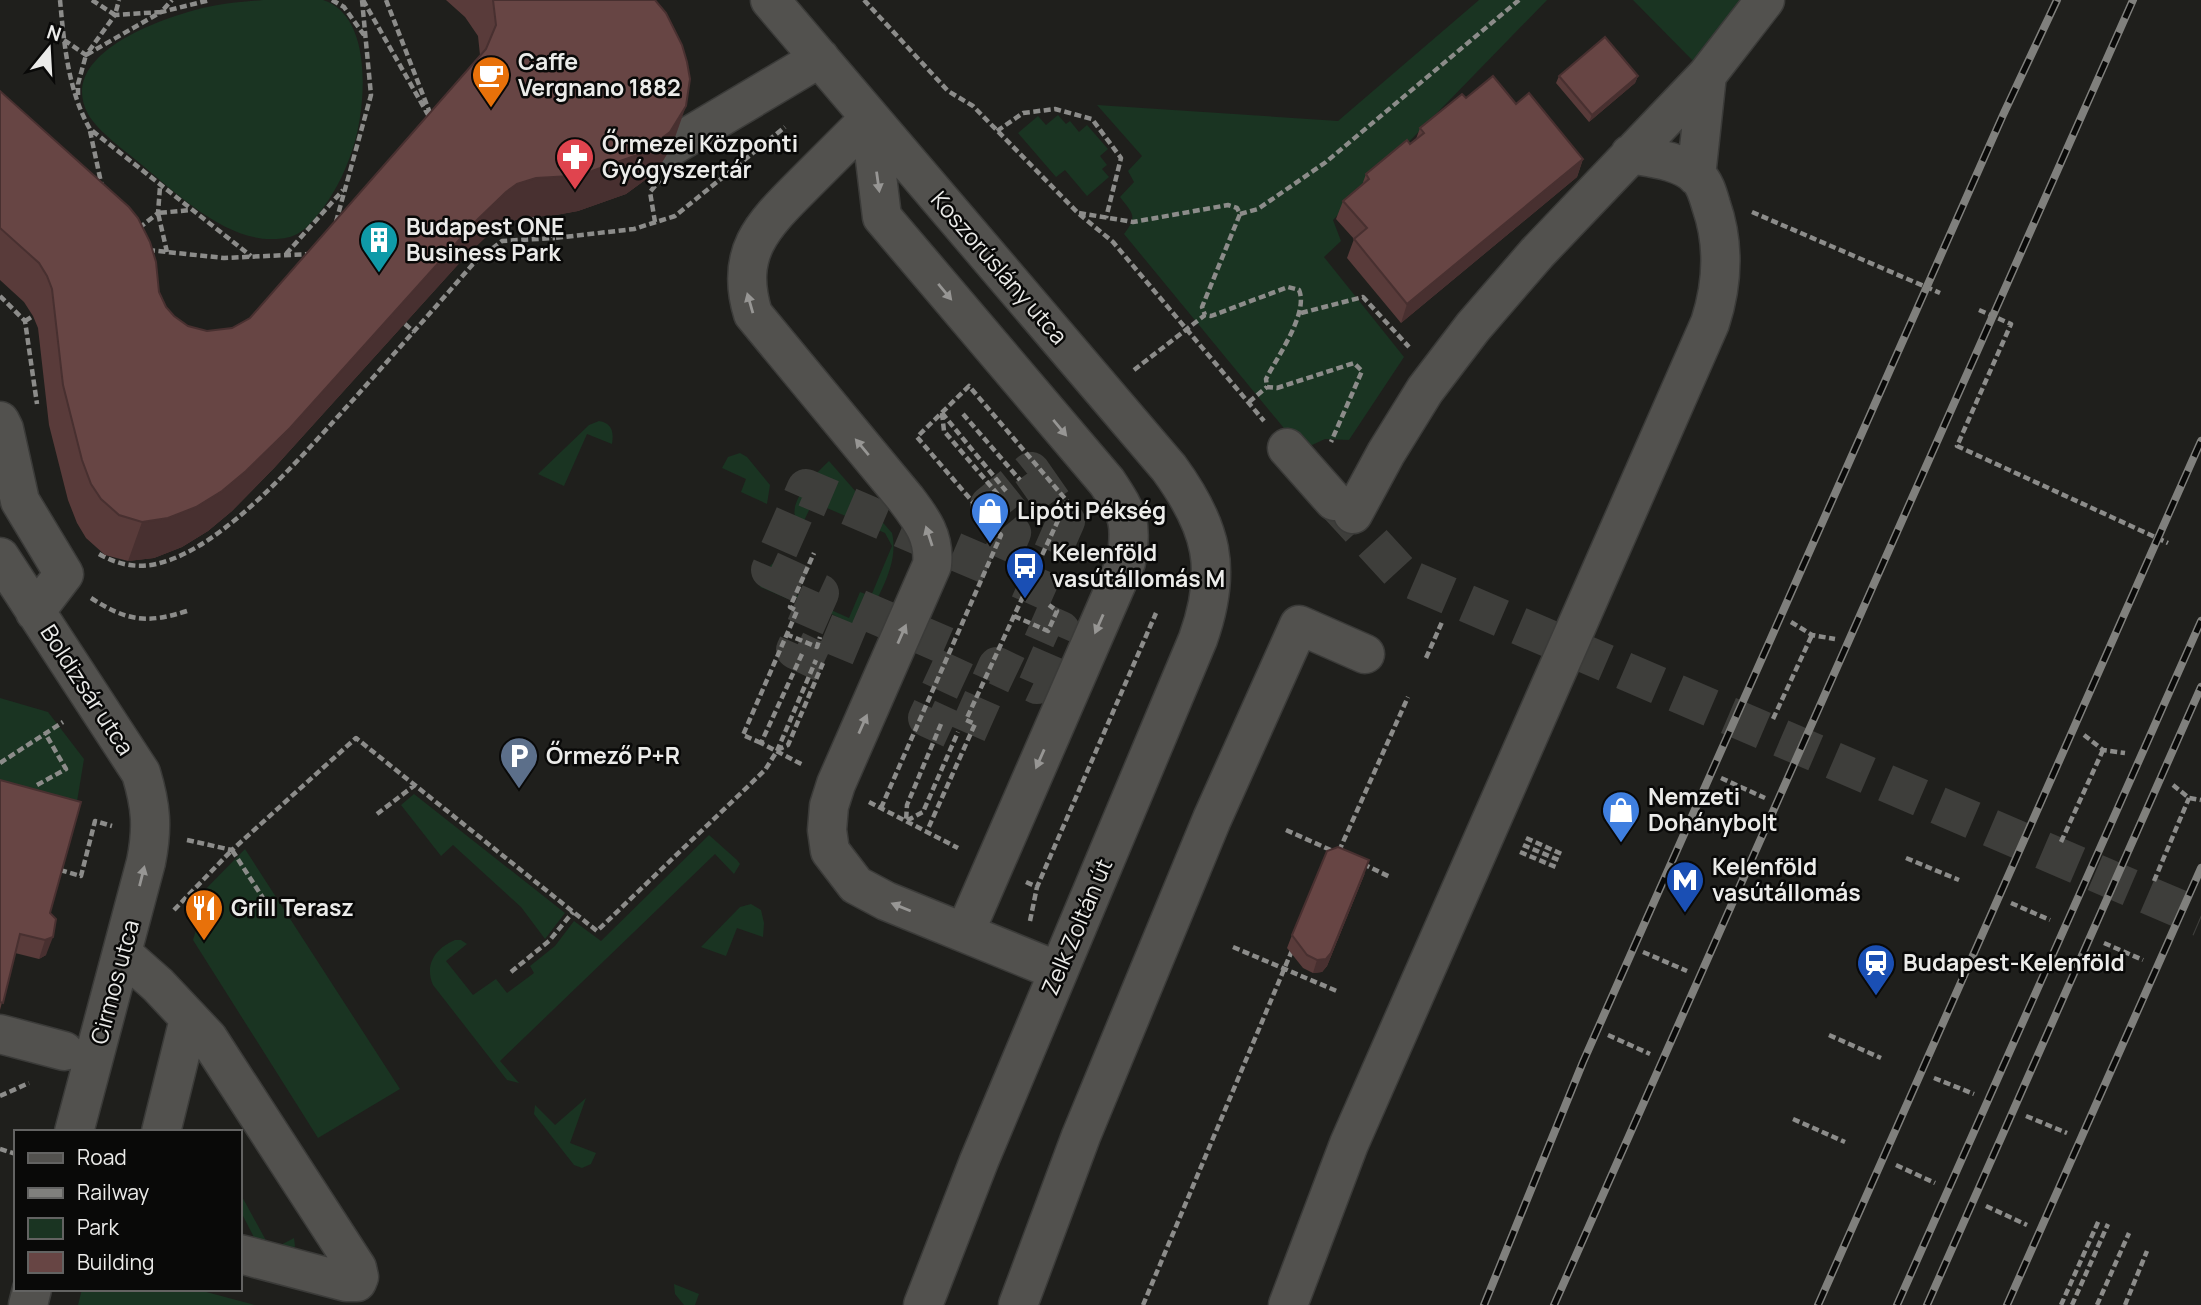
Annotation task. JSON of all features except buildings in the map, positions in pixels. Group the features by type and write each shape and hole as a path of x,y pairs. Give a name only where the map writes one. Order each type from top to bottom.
{"street":[{"name":"Koszorúslány utca","path":"771,0 1169,468 1190,497 1211,546"},
{"path":"1287,448 1343,508 1453,353 1537,253 1707,75 1765,0"},
{"path":"672,146 820,58"},
{"path":"1288,1305 1349,1144 1710,323 1722,270 1719,227 1701,181 1707,75"},
{"path":"870,118 882,217 1107,482 1125,508 1130,533 1126,562 965,932"},
{"path":"870,118 769,219 755,243 747,267 746,292 753,314 913,508 927,528 932,541 932,565 836,784 829,806 827,830 830,851 856,885 886,901 1058,971"},
{"path":"1630,154 1672,162 1701,181"},
{"path":"0,421 20,501 64,574 35,612"},
{"name":"Zelk Zoltán út","path":"923,1305 979,1161 1202,631 1213,572 1211,546"},
{"name":"Boldizsár utca","path":"0,557 141,773 149,799 137,830"},
{"path":"1018,1305 1080,1136 1212,819 1299,625 1365,654"},
{"name":"Cirmos utca","path":"76,1130 124,947 137,830"},
{"path":"124,947 208,1038 357,1268 359,1277 357,1282 346,1282 242,1255"},
{"path":"161,1130 189,1019"},
{"path":"0,1034 64,1051"}],"path":[{"path":"60,0 63,39 79,110 90,129 103,194"},
{"path":"92,0 115,15 161,12 210,0"},
{"path":"79,110 78,84 86,55 115,15 119,0"},
{"path":"86,55 161,12 172,0"},
{"path":"332,0 344,7 365,36"},
{"path":"335,227 371,95 362,0"},
{"path":"362,0 436,130 386,0"},
{"path":"864,0 948,91 973,106 1078,213 1114,242 1255,410"},
{"path":"1240,214 1258,209 1326,162 1519,0"},
{"path":"63,39 86,55"},
{"path":"997,131 1023,113 1055,108 1092,119 1121,158 1106,218"},
{"path":"91,547 110,560 132,566 159,564 178,557 207,540 249,508 291,468 473,264 502,241 634,229 675,216 786,127"},
{"path":"90,129 252,257"},
{"path":"1701,181 1730,202 1940,293"},
{"path":"160,186 158,213 167,252"},
{"path":"286,255 346,188"},
{"path":"1078,213 1133,222 1228,205 1237,208 1240,214 1202,307 1205,315"},
{"path":"136,230 158,213 192,210"},
{"path":"532,218 555,238"},
{"path":"141,249 224,258 317,254"},
{"path":"1133,371 1205,315 1211,316 1288,287 1299,290 1302,298 1301,313 1266,379 1267,387"},
{"path":"0,296 25,321 37,410"},
{"path":"1301,313 1363,297 1410,348"},
{"path":"1979,310 2011,324 1957,446 2168,543"},
{"path":"25,321 33,316"},
{"path":"405,324 414,332"},
{"path":"1249,402 1267,387 1277,388 1354,363 1363,371 1335,433"},
{"path":"881,808 1001,535 917,436 969,386 1067,501 966,720 975,724 926,831"},
{"path":"942,413 1006,491"},
{"path":"942,413 944,431 1000,497"},
{"path":"963,414 1020,480"},
{"path":"803,765 743,735 797,611 790,607 814,553"},
{"path":"92,599 127,618 154,620 187,611"},
{"path":"1014,616 1048,631 1057,611 1049,606"},
{"path":"1022,880 1037,887 1156,613"},
{"path":"1426,658 1442,622"},
{"path":"1791,622 1812,635 1835,639"},
{"path":"786,634 817,646 820,638"},
{"path":"1773,719 1812,635"},
{"path":"761,743 802,654"},
{"path":"124,947 172,912 232,850 356,738 597,931 765,770 777,751 816,660"},
{"path":"777,751 788,745 823,663"},
{"path":"1333,864 1408,698"},
{"path":"0,763 72,716"},
{"path":"906,821 907,805 942,724"},
{"path":"906,821 923,812 958,732"},
{"path":"37,785 66,769 45,733"},
{"path":"2084,735 2102,750 2125,752"},
{"path":"2061,842 2102,750"},
{"path":"1721,778 1765,798"},
{"path":"377,814 415,785"},
{"path":"2173,785 2189,798 2201,800"},
{"path":"2154,881 2189,798"},
{"path":"866,800 958,848"},
{"path":"60,870 81,876 95,821 232,850 272,912"},
{"path":"1286,830 1349,858"},
{"path":"1515,833 1563,855"},
{"path":"1512,840 1560,861"},
{"path":"1509,847 1558,868"},
{"path":"1906,858 1959,880"},
{"path":"1359,863 1391,877"},
{"path":"2011,903 2050,920"},
{"path":"511,972 549,941 573,912"},
{"path":"2104,943 2143,960"},
{"path":"1143,1305 1295,944"},
{"path":"1233,947 1339,992"},
{"path":"1643,952 1688,971"},
{"path":"1608,1035 1650,1054"},
{"path":"1829,1035 1881,1058"},
{"path":"1934,1077 1975,1094"},
{"path":"2026,1116 2067,1133"},
{"path":"1793,1119 1845,1142"},
{"path":"1896,1165 1935,1183"},
{"path":"1986,1206 2027,1225"},
{"path":"2061,1305 2099,1220"},
{"path":"2072,1305 2108,1224"},
{"path":"2097,1305 2129,1233"},
{"path":"2125,1305 2147,1251"}],"green space":[{"path":"263,0 323,0 339,9 351,24 362,65 363,88 358,131 342,176 327,203 308,225 295,235 279,239 256,238 238,232 186,202 99,128 88,114 82,93 86,75 98,59 135,32 195,10"},
{"path":"1479,0 1547,0 1333,220 1341,241 1324,257 1404,357 1349,440 1325,439 1312,445 1297,444 1124,234 1131,223 1132,215 1120,197 1134,182 1128,171 1142,156 1097,105 1338,121"},
{"path":"1633,0 1756,0 1699,67"},
{"path":"1058,115 1066,124 1070,121 1079,132 1087,125 1108,149 1100,156 1107,165 1102,169 1109,177 1087,196 1065,170 1056,177 1018,133 1038,116 1046,125"},
{"path":"599,421 611,429 612,444 587,434 564,486 538,474 589,425"},
{"path":"740,453 747,457 770,485 767,504 741,492 746,479 722,468 728,457"},
{"path":"829,461 892,533 893,558 862,629 791,594 788,599 760,587 772,564 787,559 775,585 849,618 860,592 871,596 892,546 885,533 813,502 801,527 796,519 797,501 802,492"},
{"path":"0,698 48,712 84,759 74,820 0,799"},
{"path":"414,794 565,913 545,939 521,907 453,845 441,856 401,805"},
{"path":"709,835 740,864 734,874 715,854 500,1061 519,1083 507,1080 433,985 430,970 437,952 448,943 461,940 467,944 446,961 473,995 496,979 507,993 534,973 530,966 555,946 574,921 601,941"},
{"path":"245,849 400,1089 318,1138 193,940 196,930 190,905"},
{"path":"751,904 761,910 763,937 737,928 726,956 701,947 740,907"},
{"path":"586,1098 570,1143 596,1153 591,1164 582,1168 574,1165 534,1114 535,1105 555,1125"},
{"path":"242,1197 269,1246 275,1248 294,1238 295,1246 292,1252 259,1247 242,1214"},
{"path":"674,1284 699,1294 695,1305 684,1305 675,1294"},
{"path":"82,1291 202,1291 255,1305 78,1305"}],"tunnel":[{"path":"1031,471 1066,521 1025,614 1061,630 1037,685 997,666 966,736 927,718 958,651 856,607 831,667 795,650 820,593 770,570 806,488 996,569 1012,533 989,505 1031,471"},
{"path":"1334,501 1403,576 2201,918"}],"railway":[{"path":"1484,1305 1583,1062 2003,115 2057,0"},
{"path":"1554,1305 2133,0"},
{"path":"1818,1305 2201,441"},
{"path":"1897,1305 2201,621"},
{"path":"1927,1305 2201,687"},
{"path":"2007,1305 2201,868"}],"place":[{"name":"Caffe Vergnano 1882","path":"491,109"},
{"name":"Őrmezei Központi Gyógyszertár","path":"575,191"},
{"name":"Budapest ONE Business Park","path":"379,274"},
{"name":"Lipóti Pékség","path":"990,545"},
{"name":"Kelenföld vasútállomás M","path":"1025,600"},
{"name":"Őrmező P+R","path":"519,790"},
{"name":"Nemzeti Dohánybolt","path":"1621,844"},
{"name":"Kelenföld vasútállomás","path":"1685,914"},
{"name":"Grill Terasz","path":"204,942"},
{"name":"Budapest-Kelenföld","path":"1876,997"}]}
